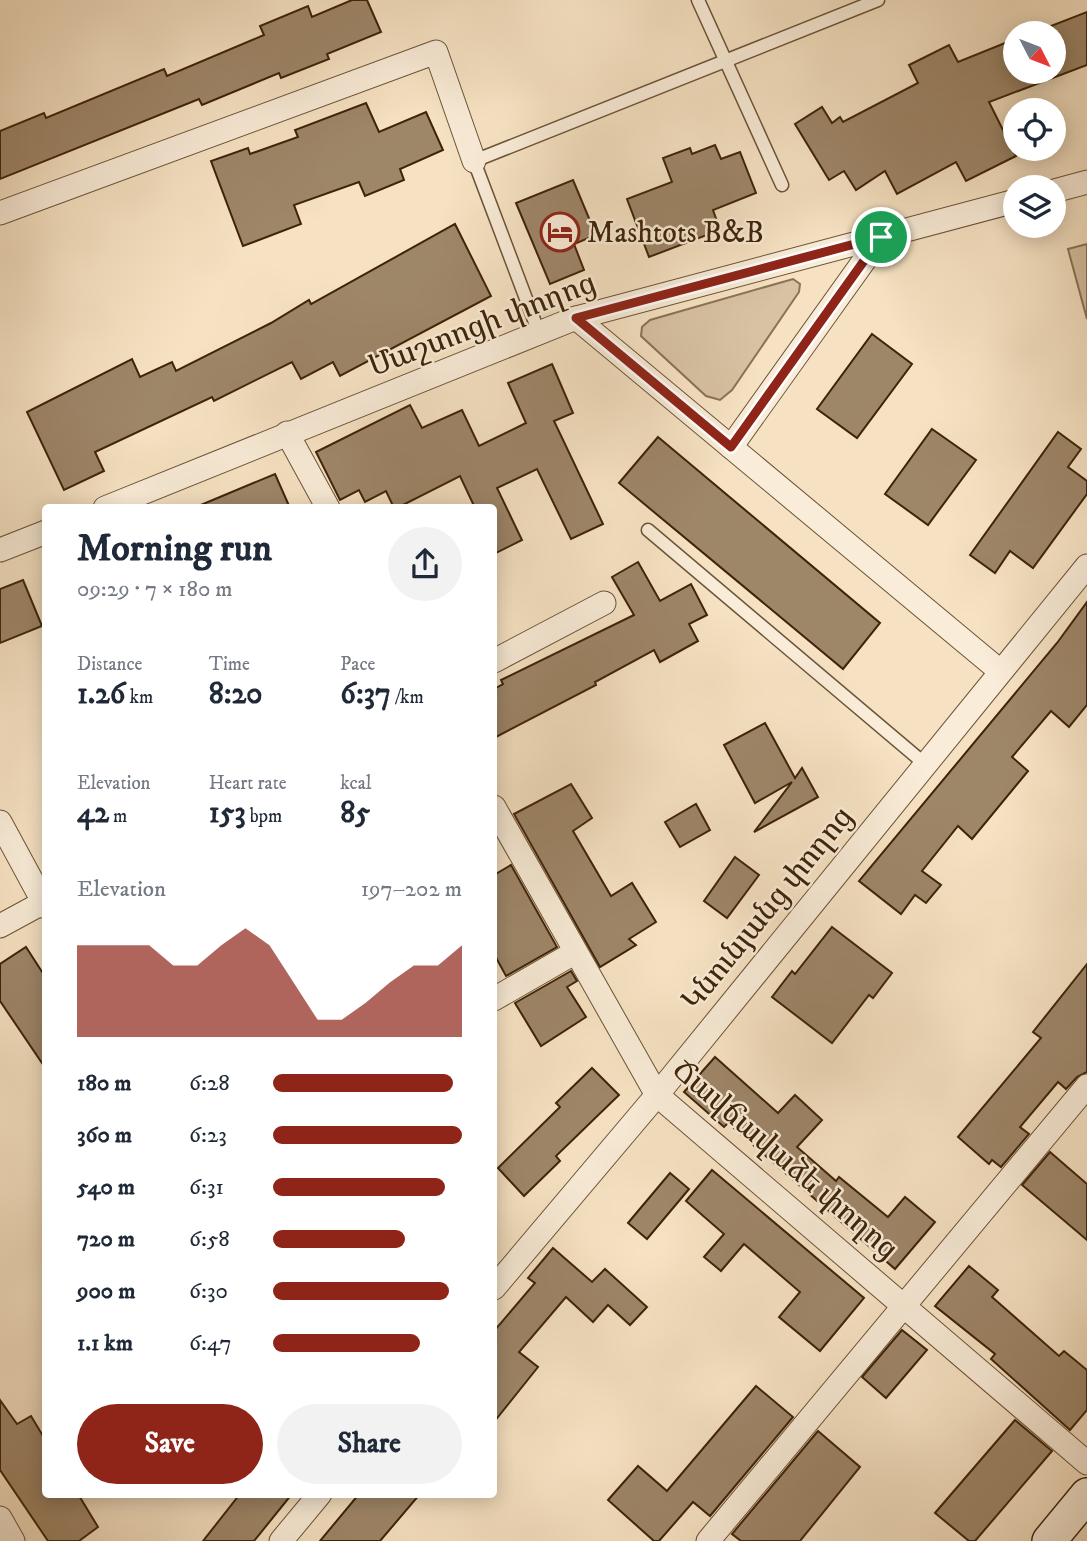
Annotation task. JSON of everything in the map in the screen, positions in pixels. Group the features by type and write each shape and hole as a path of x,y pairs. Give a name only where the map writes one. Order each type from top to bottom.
{"main road":[{"path":"1049,1541 1087,1495"}],"street":[{"path":"0,213 436,52 474,161"},
{"path":"1066,188 1087,182"},
{"name":"Մաշտոցի փողոց","path":"115,504 576,318 1003,204"},
{"path":"731,447 881,237"},
{"path":"576,318 1000,671"},
{"path":"287,433 326,504"},
{"path":"0,550 42,533"},
{"name":"Կնունյանց փողոց","path":"497,1284 657,1095 1087,566"},
{"path":"497,659 604,603"},
{"name":"Ճավճավաձե փողոց","path":"497,812 574,953 657,1095 905,1305 1087,1464"},
{"path":"0,822 42,899"},
{"path":"0,926 42,905"},
{"path":"497,997 574,953"},
{"path":"708,1541 1087,1086"},
{"path":"281,1541 317,1498"},
{"path":"0,1518 13,1541"}],"lane":[{"path":"698,0 782,186"},
{"path":"539,333 474,161 878,0"},
{"path":"648,530 925,764"}],"shaded area":[{"path":"1087,244 1087,319 1068,249"},
{"path":"793,279 800,284 799,292 732,390 720,400 706,396 641,336 642,327 650,320"}],"building":[{"path":"352,0 367,0 381,32 327,54 329,59 281,78 279,73 202,105 199,99 0,179 0,131 44,113 46,118 164,69 167,76 264,35 260,26 308,6 312,17"},
{"path":"1087,12 1087,65 1066,73 1066,21 1064,21"},
{"path":"1003,44 1003,84 1037,84 989,102 1003,130 1003,161 1006,161 966,181 956,162 897,194 885,171 856,190 844,171 829,180 795,124 822,107 832,123 840,117 843,122 918,83 909,65 949,45 958,62"},
{"path":"366,103 379,132 426,112 443,150 400,169 404,180 365,196 359,182 294,205 301,224 243,246 211,161 248,148 250,154 298,137 295,130"},
{"path":"715,145 721,159 740,152 756,193 713,210 720,230 649,257 627,199 672,182 663,158 690,148 692,154"},
{"path":"573,180 596,235 574,244 584,270 550,284 516,203"},
{"path":"455,224 491,296 340,376 333,362 301,379 292,362 214,401 212,397 95,452 104,471 64,490 27,412 132,359 140,377 172,362 176,371 271,323 309,300 311,304"},
{"path":"872,334 912,364 857,438 817,409"},
{"path":"552,364 573,413 554,421 603,524 571,539 537,469 497,488 522,540 497,552 497,504 473,504 460,476 405,504 392,504 386,491 365,502 359,490 340,500 316,452 410,405 422,428 462,410 479,446 526,423 508,383"},
{"path":"932,429 976,460 928,525 885,494"},
{"path":"1058,432 1081,449 1068,467 1087,481 1087,494 1033,568 1010,551 995,573 970,555"},
{"path":"658,437 880,623 843,669 619,483"},
{"path":"275,474 288,504 203,504"},
{"path":"638,562 660,601 691,584 707,615 689,624 698,641 660,662 654,650 595,682 596,685 497,736 497,687 503,684 501,680 634,615 612,577"},
{"path":"23,580 42,626 0,643 0,589"},
{"path":"1087,602 1087,705 1069,727 1051,711 1012,757 1028,771 972,839 958,826 922,871 941,885 926,903 915,895 901,914 859,881 1057,643"},
{"path":"765,723 795,778 802,768 818,797 754,832 792,782 755,803 724,745"},
{"path":"571,784 592,818 573,831 611,896 632,883 656,922 629,939 636,945 600,967 514,814"},
{"path":"696,804 710,830 680,847 665,822"},
{"path":"735,857 759,875 727,918 704,901"},
{"path":"511,865 557,947 506,976 497,960 497,873"},
{"path":"832,927 892,973 873,998 869,995 832,1043 772,997 792,971 795,974"},
{"path":"26,947 42,972 42,1063 0,1001 0,964"},
{"path":"1087,964 1087,1072 1077,1077 1066,1089 1058,1082 1020,1127 1029,1134 1001,1167 992,1160 989,1164 958,1137 1041,1038 1033,1032"},
{"path":"571,971 577,981 567,987 586,1017 541,1046 515,1003"},
{"path":"715,1057 778,1113 795,1095 822,1120 797,1147 836,1181 839,1177 888,1217 905,1197 935,1222 895,1269 728,1123 724,1127 684,1092"},
{"path":"592,1068 619,1095 556,1156 560,1161 524,1196 498,1168 560,1107 556,1103"},
{"path":"1050,1152 1087,1184 1087,1240 1022,1185"},
{"path":"712,1170 864,1298 820,1351 779,1317 800,1292 744,1244 721,1271 704,1257 724,1234 686,1201"},
{"path":"670,1173 689,1189 647,1239 628,1223"},
{"path":"553,1248 592,1282 605,1269 647,1307 630,1325 608,1305 593,1322 566,1297 519,1352 538,1367 497,1418 497,1327 535,1283 528,1278"},
{"path":"969,1266 998,1290 992,1297 1059,1356 1064,1351 1087,1370 1087,1410 1070,1430 991,1359 995,1354 935,1306"},
{"path":"902,1330 927,1350 886,1398 862,1377"},
{"path":"756,1386 793,1417 710,1516 693,1502 659,1541 654,1541 608,1500 638,1466 667,1491"},
{"path":"0,1400 17,1424 31,1416 42,1434 42,1498 80,1498 98,1527 79,1541 48,1541 0,1470"},
{"path":"1015,1420 1052,1451 975,1541 969,1541 935,1513"},
{"path":"818,1431 860,1467 800,1541 741,1541 732,1534"},
{"path":"237,1498 289,1498 254,1541 203,1541"},
{"path":"356,1498 417,1498 380,1541 320,1541"}],"place":[{"name":"Mashtots B&B","path":"560,232"}],"route":[{"path":"881,237 731,447 576,318 815,255 881,237"}]}
